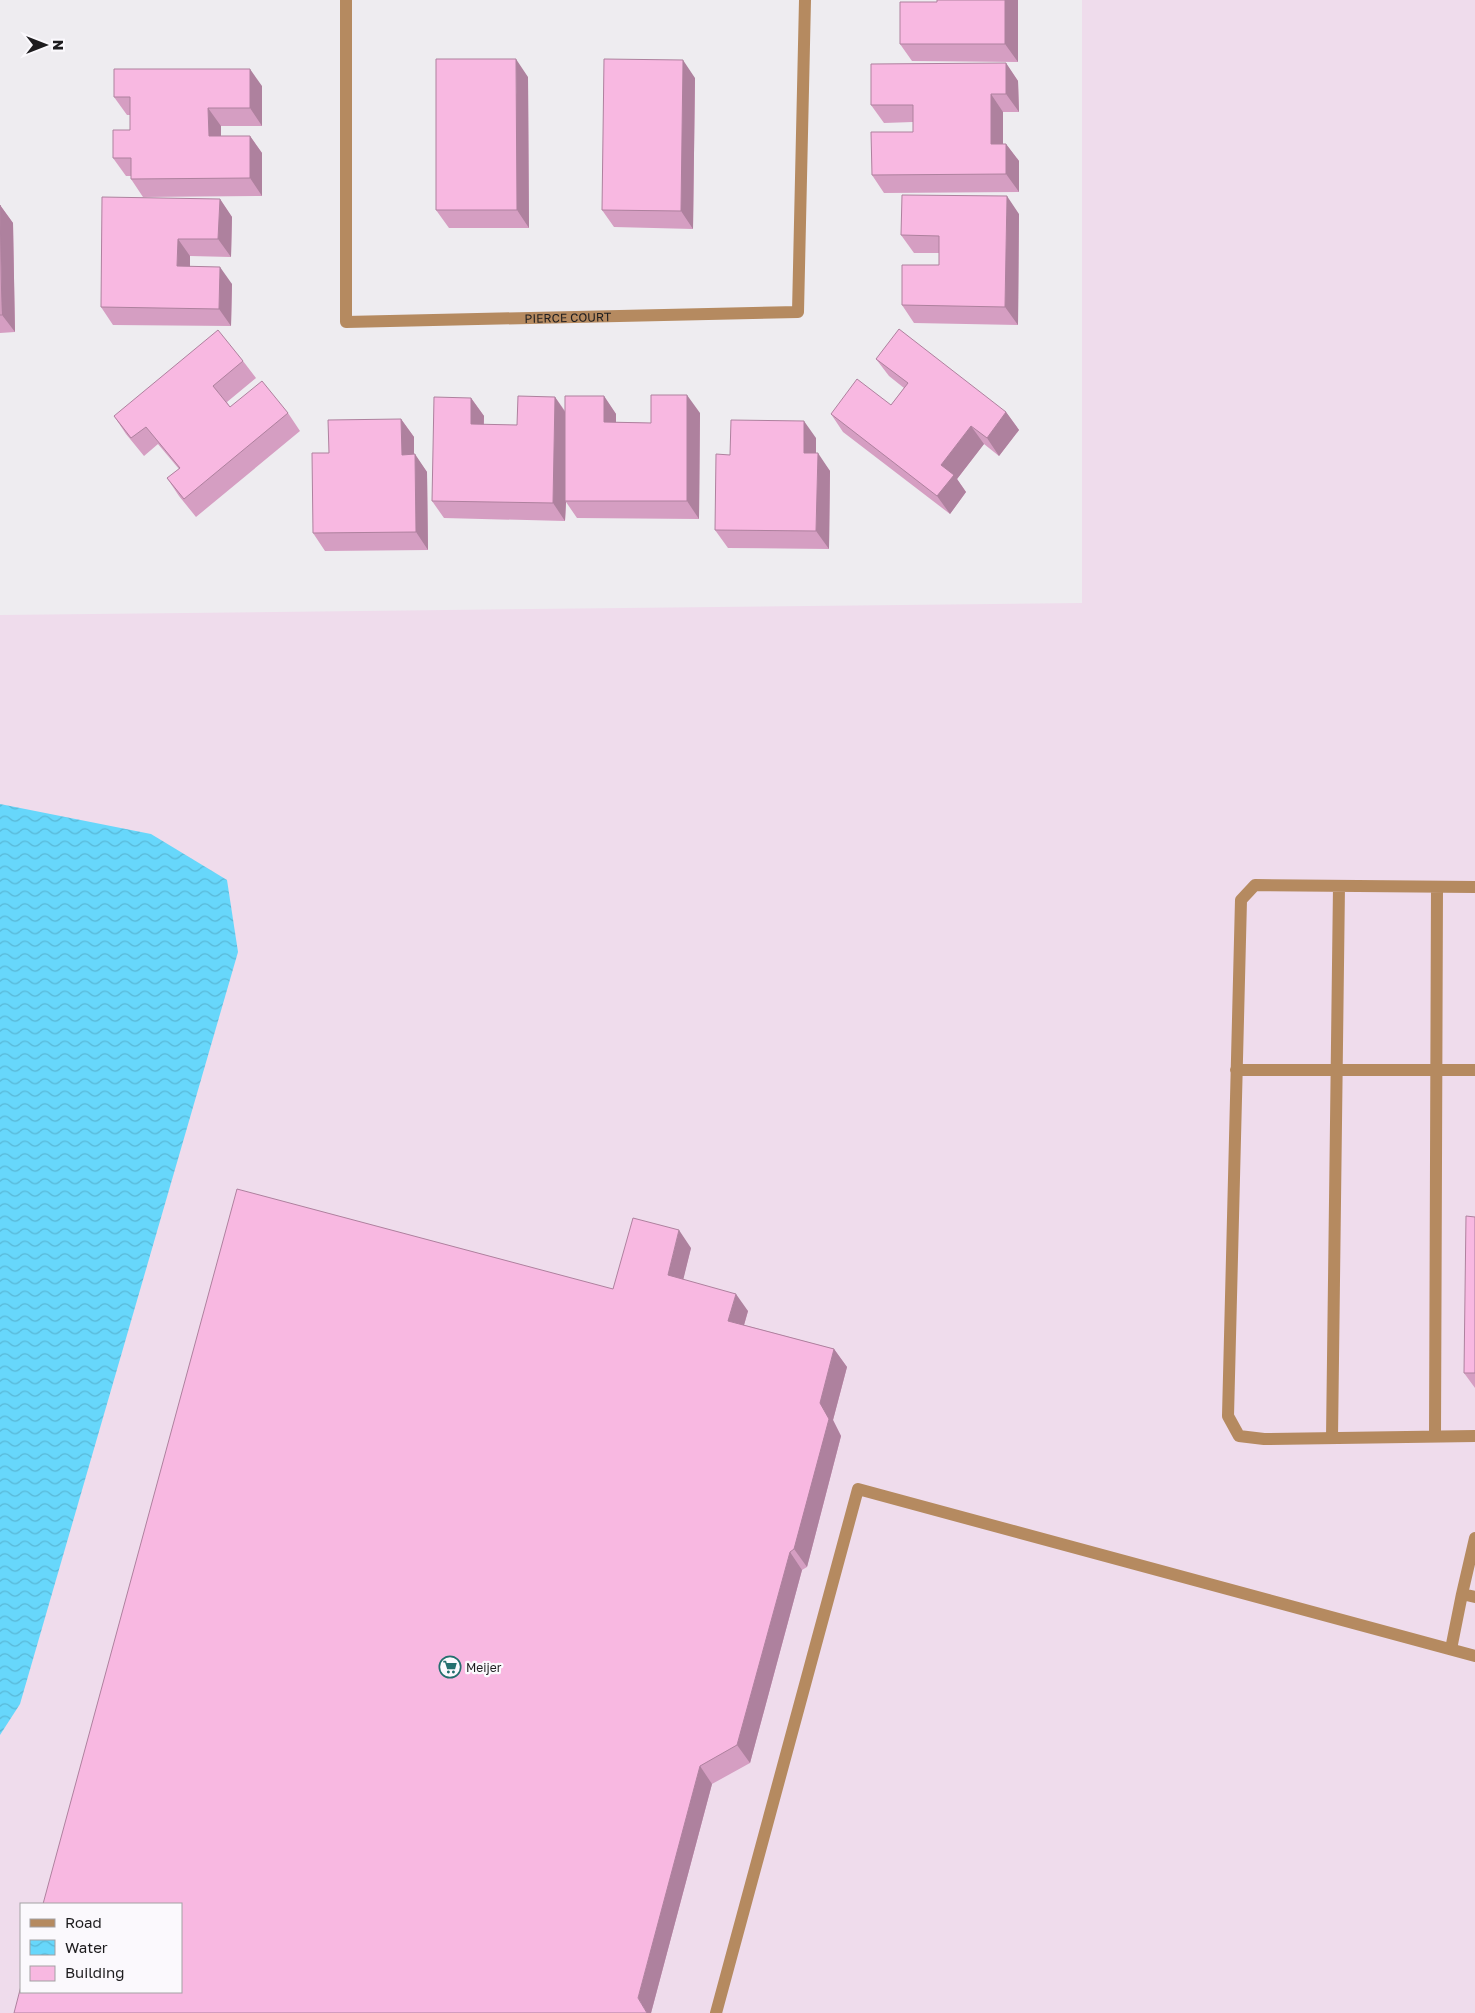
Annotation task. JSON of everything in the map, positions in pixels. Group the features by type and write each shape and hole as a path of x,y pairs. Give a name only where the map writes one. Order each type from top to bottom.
{"street":[{"name":"PIERCE COURT","path":"346,0 346,322 798,312 806,0"},
{"path":"1475,887 1255,886 1241,900 1228,1416 1239,1436 1264,1439 1475,1436"},
{"path":"1332,1438 1339,886"},
{"path":"1435,1436 1437,887"},
{"path":"1236,1070 1475,1070"},
{"path":"716,2013 858,1489 1475,1656"},
{"path":"1451,1649 1469,1595 1475,1538"}],"shaded area":[{"path":"1082,0 1475,0 1475,2013 0,2013 0,615 1082,603"}],"water":[{"path":"0,804 151,834 227,880 238,952 20,1704 0,1735"}],"building":[{"path":"937,0 1005,0 1005,44 900,44 900,2 937,2"},
{"path":"436,59 516,59 517,210 436,210"},
{"path":"604,59 683,60 681,211 602,210"},
{"path":"1006,63 1006,94 991,94 991,144 1006,144 1006,174 872,175 871,132 913,132 913,105 871,105 871,64"},
{"path":"114,69 250,69 250,108 208,108 209,136 250,136 250,178 131,179 131,158 113,158 113,130 130,130 130,97 114,97"},
{"path":"902,195 1007,196 1005,307 902,305 902,265 939,265 939,236 901,235"},
{"path":"102,197 220,199 218,239 178,239 177,266 220,267 219,309 101,307"},
{"path":"0,205 2,315 0,315"},
{"path":"899,329 1006,412 987,438 971,426 941,465 954,475 937,496 831,414 857,379 891,405 908,383 876,359"},
{"path":"218,330 243,361 213,386 230,407 262,381 288,413 184,499 167,478 180,468 146,427 131,438 114,416"},
{"path":"651,395 687,395 687,501 565,501 565,396 604,396 604,422 651,423"},
{"path":"518,396 555,397 553,503 432,501 434,397 471,398 471,424 517,425"},
{"path":"401,419 402,455 415,454 416,532 313,533 312,453 329,453 328,420"},
{"path":"731,420 804,421 804,453 818,453 816,531 715,530 716,454 730,455"},
{"name":"Meijer","path":"237,1189 613,1289 633,1218 679,1230 668,1275 736,1294 728,1321 834,1349 820,1403 829,1419 794,1549 790,1552 737,1745 700,1766 638,1998 647,2013 14,2013 20,1990 20,1993 182,1993 182,1903 43,1903"},
{"path":"1466,1216 1475,1217 1475,1373 1464,1373"}],"place":[{"name":"Meijer","path":"450,1667"}]}
